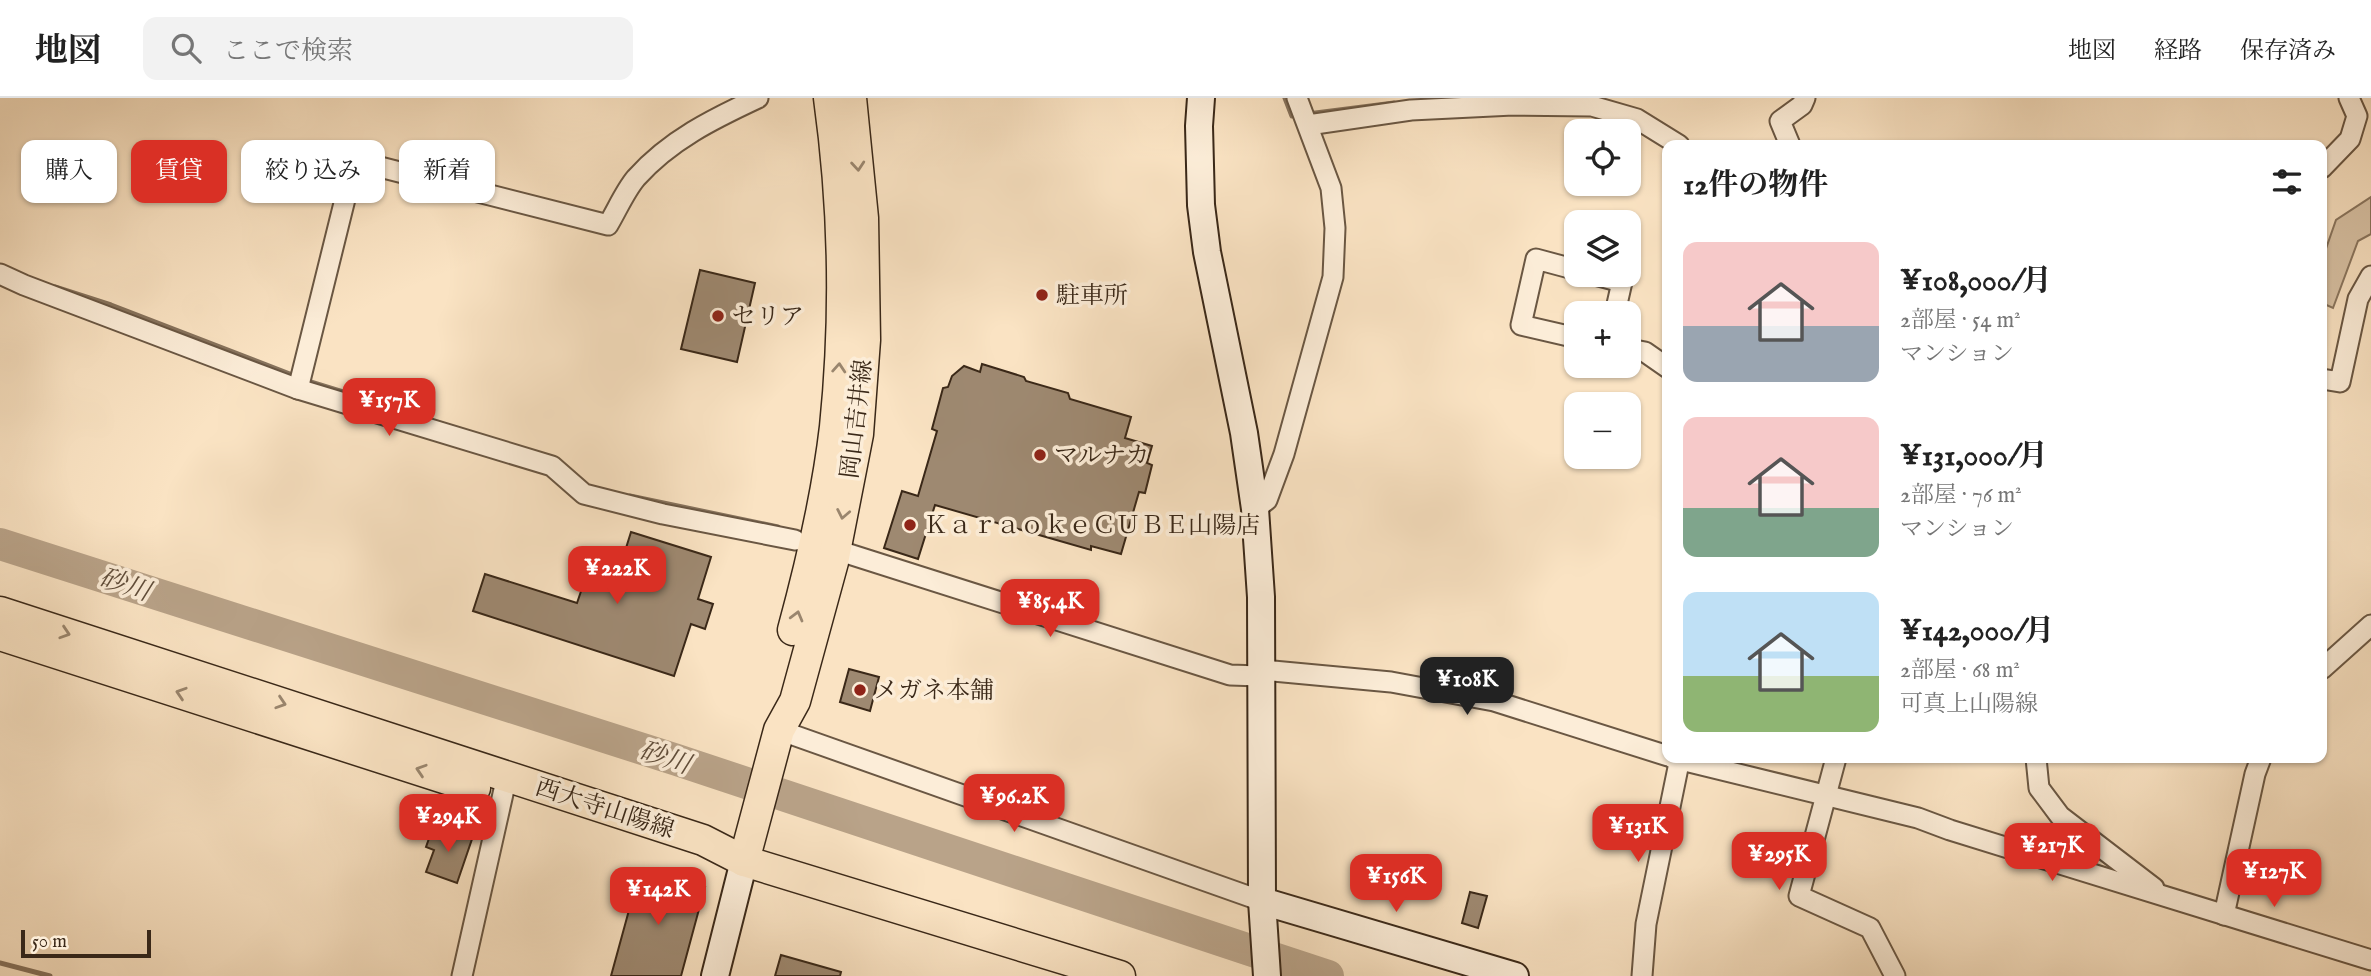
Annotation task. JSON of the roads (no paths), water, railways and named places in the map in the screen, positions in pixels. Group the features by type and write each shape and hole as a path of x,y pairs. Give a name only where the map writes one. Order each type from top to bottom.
{"main road":[{"name":"岡山吉井線","path":"779,730 776,695 813,556 835,428 841,340 841,211 829,98"},
{"name":"岡山吉井線","path":"747,849 779,730 795,701 833,562 858,434 865,340 863,218 851,98"},
{"name":"西大寺山陽線","path":"0,612 504,786"},
{"name":"西大寺山陽線","path":"0,635 504,786 703,841 747,849"},
{"path":"747,849 1055,966 1119,976"}],"street":[{"path":"298,389 347,191 368,164 608,225 634,180 667,148 702,125 758,98"},
{"path":"1201,98 1201,205 1207,252 1244,433 1255,509 1261,597 1260,676 1267,976"},
{"path":"1255,509 1267,500 1284,454 1333,277 1335,228 1331,188 1297,98"},
{"path":"1788,140 1780,121 1802,105 1805,98"},
{"path":"2327,163 2350,139 2357,116 2349,98"},
{"path":"1308,125 1411,110 1513,105 1592,106 1637,119 1671,140"},
{"path":"1564,267 1536,259 1521,326 1564,335"},
{"path":"0,274 298,389 552,466 584,495 794,540"},
{"path":"2327,380 2340,382 2358,299 2371,276"},
{"path":"1641,351 1662,364"},
{"path":"849,554 1230,675 1260,676 1273,671 1391,682 1494,701 1662,754"},
{"path":"2327,665 2371,626"},
{"path":"779,730 1264,911 1515,976"},
{"path":"1642,976 1646,924 1674,763"},
{"path":"1695,763 1918,818 2371,960"},
{"path":"1835,763 1799,896 1870,928 1895,976"},
{"path":"2036,763 2039,789 2060,816 2166,897"},
{"path":"2224,915 2259,763"},
{"path":"461,976 504,786"},
{"path":"715,976 747,849"}],"waterway":[{"path":"1285,98 1292,116 1394,103"},
{"path":"1428,100 1446,98"},
{"path":"55,287 111,305 295,376"},
{"path":"304,380 405,411"},
{"path":"630,496 778,527"},
{"name":"砂川","path":"0,544 677,760 1328,976"},
{"path":"0,963 50,976"}],"place":[{"name":"駐車所","path":"1042,295"},
{"name":"セリア","path":"718,316"},
{"name":"マルナカ","path":"1040,455"},
{"name":"ＫａｒａｏｋｅＣＵＢＥ山陽店","path":"910,525"},
{"name":"メガネ本舗","path":"860,690"}]}
